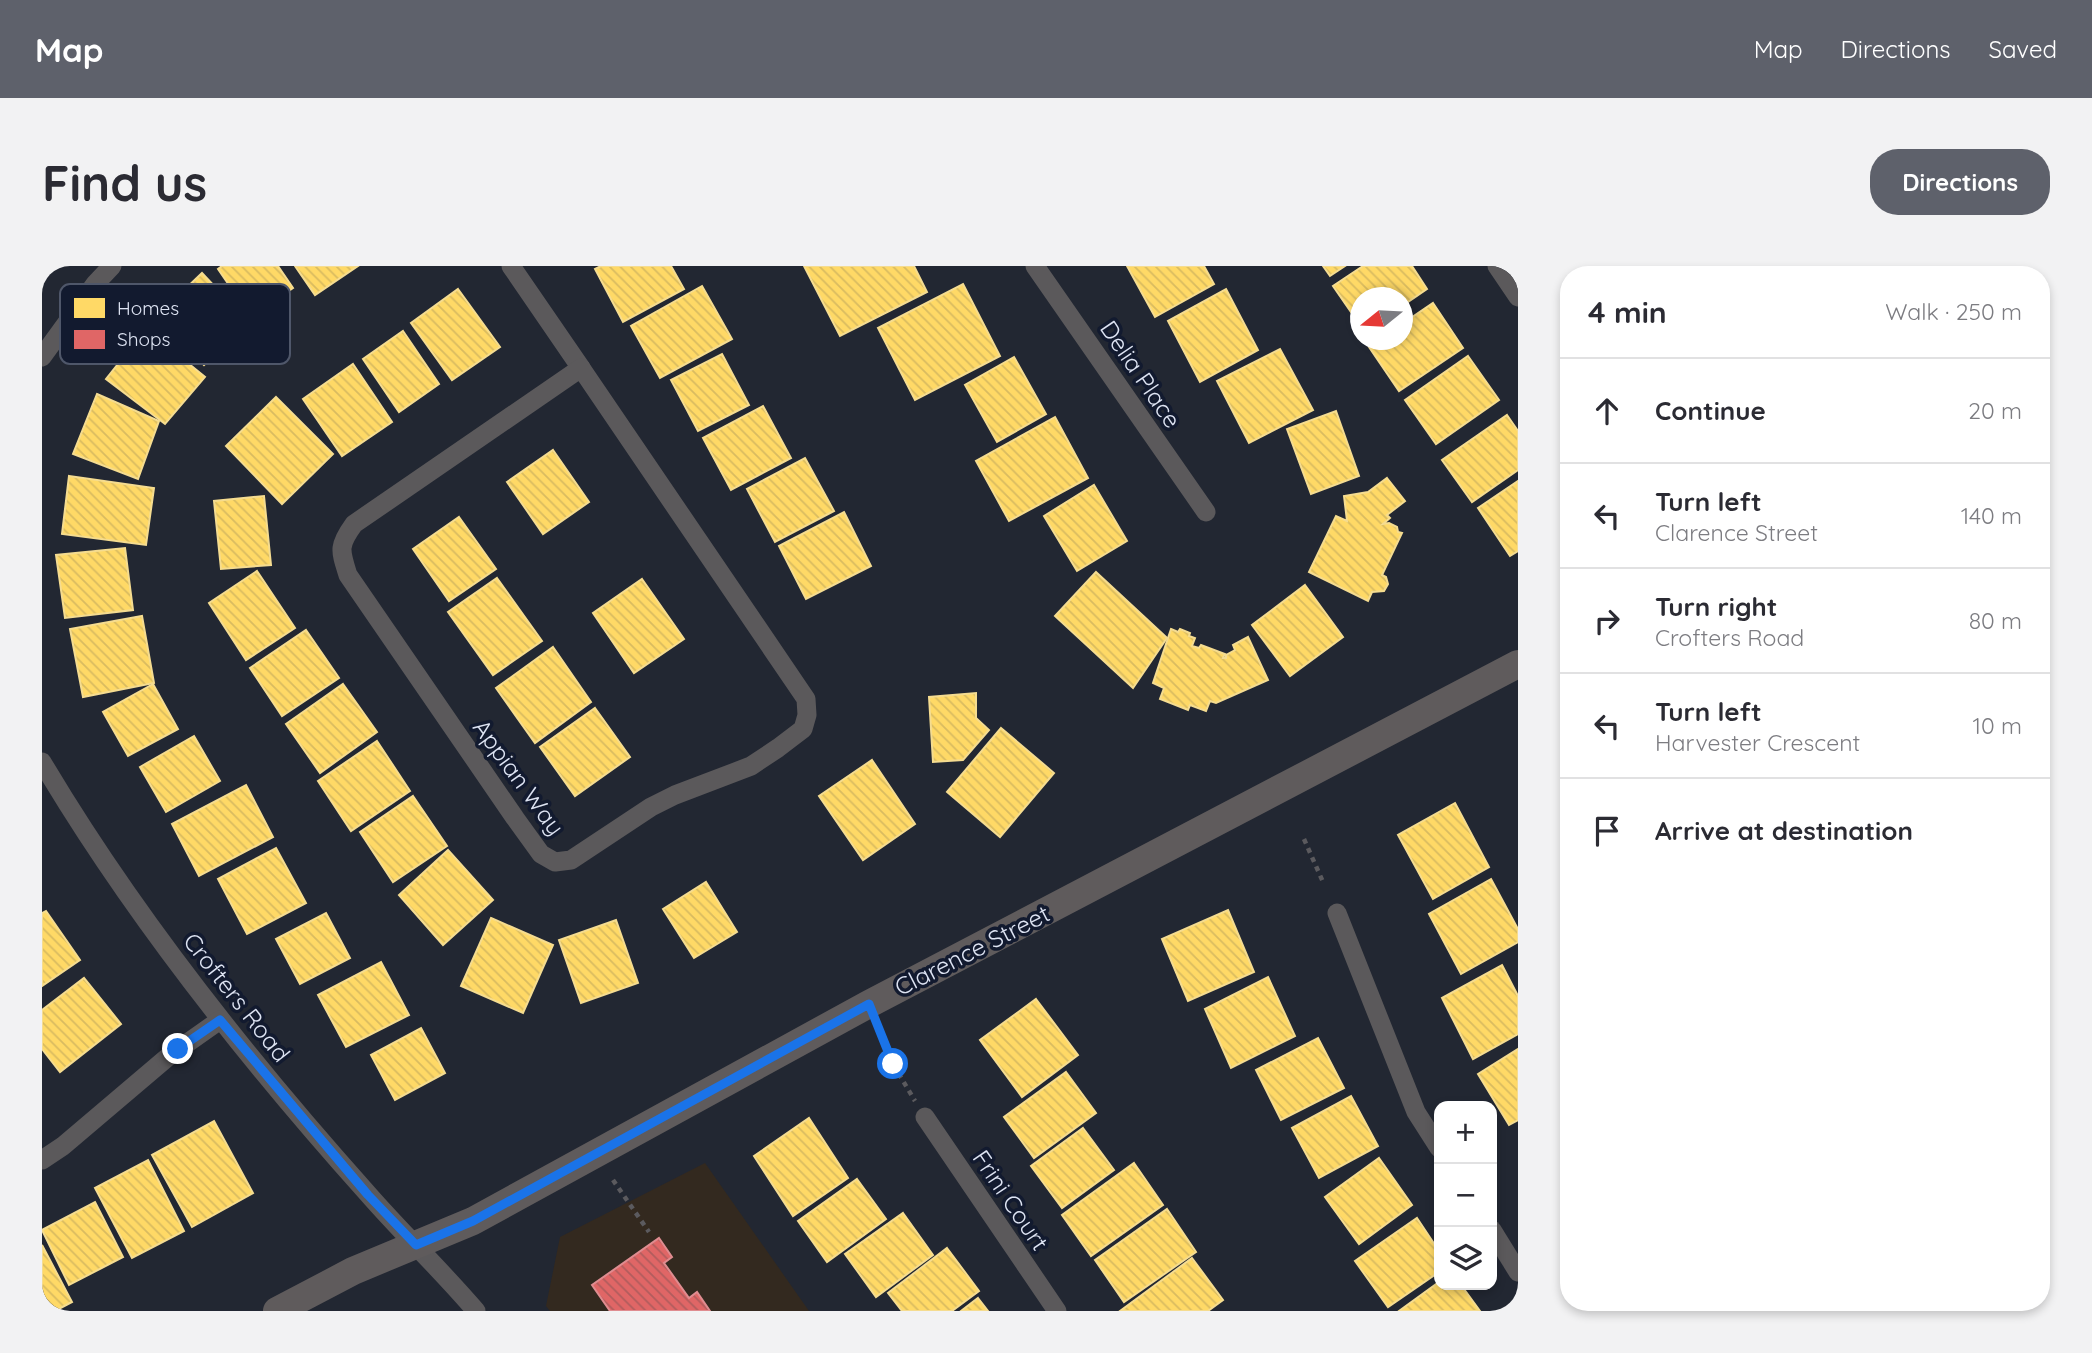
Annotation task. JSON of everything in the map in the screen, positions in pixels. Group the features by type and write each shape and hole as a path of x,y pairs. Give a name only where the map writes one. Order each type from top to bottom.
{"street":[{"path":"94,284 112,266"},
{"name":"Appian Way","path":"511,266 581,368 806,699 807,715 803,729 751,766 675,795 651,807 571,860 555,862 541,854 514,818 348,575 342,557 342,540 354,524 581,368"},
{"name":"Delia Place","path":"1035,266 1206,512"},
{"path":"1497,266 1518,297"},
{"path":"42,357 60,332"},
{"name":"Clarence Street","path":"277,1311 353,1271 473,1221 869,1004 1518,664"},
{"name":"Crofters Road","path":"42,762 131,898 220,1020 368,1195 476,1311"},
{"path":"1337,913 1416,1112 1434,1140"},
{"path":"42,1160 63,1146 169,1056 220,1020"},
{"name":"Frini Court","path":"925,1117 1057,1311"},
{"path":"1497,1238 1518,1272"}],"path":[{"path":"1304,839 1323,882"},
{"path":"869,1004 893,1064 925,1117"},
{"path":"613,1180 649,1232"}],"shaded area":[{"path":"705,1163 809,1311 550,1311 546,1306 560,1237"}],"building: Homes":[{"path":"222,266 278,266 293,288 290,290 290,284 228,284 218,269"},
{"path":"295,266 358,266 315,295"},
{"path":"601,266 671,266 684,289 623,322 595,269"},
{"path":"804,266 914,266 927,292 840,336"},
{"path":"1127,266 1204,266 1214,284 1155,317"},
{"path":"1323,266 1345,266 1330,276"},
{"path":"1363,266 1412,266 1427,289 1413,299 1413,287 1350,287 1350,311 1333,286"},
{"path":"202,273 212,284 190,284"},
{"path":"963,284 1000,356 915,400 878,328"},
{"path":"702,286 732,339 660,378 631,326"},
{"path":"458,289 500,347 452,380 411,323"},
{"path":"1226,289 1258,350 1200,382 1168,321"},
{"path":"1433,303 1463,348 1399,391 1371,350 1413,350 1413,317"},
{"path":"403,331 439,384 399,412 363,359"},
{"path":"1280,349 1313,410 1249,443 1217,381"},
{"path":"722,354 749,405 698,431 671,380"},
{"path":"1468,356 1499,400 1436,444 1405,400"},
{"path":"1014,357 1046,414 997,442 965,385"},
{"path":"118,364 189,364 205,377 165,424 106,379"},
{"path":"353,364 392,422 342,456 303,399"},
{"path":"97,394 159,421 138,479 73,454"},
{"path":"276,397 333,454 282,504 226,446"},
{"path":"763,406 791,458 731,490 703,438"},
{"path":"1336,411 1359,476 1311,494 1287,429"},
{"path":"1507,415 1518,431 1518,470 1472,502 1442,460"},
{"path":"1055,417 1088,478 1009,521 976,461"},
{"path":"553,450 589,502 543,534 507,482"},
{"path":"805,458 834,511 775,542 747,489"},
{"path":"69,476 154,488 146,545 62,534"},
{"path":"1387,478 1405,501 1387,515 1390,518 1383,524 1389,523 1402,533 1382,575 1386,577 1388,584 1384,591 1372,592 1368,601 1309,572 1336,516 1347,521 1344,496 1368,492"},
{"path":"1518,481 1518,551 1510,556 1478,508"},
{"path":"1094,485 1127,541 1077,571 1044,516"},
{"path":"264,496 271,565 221,569 214,501"},
{"path":"844,512 871,566 806,599 779,546"},
{"path":"459,517 496,569 449,601 413,549"},
{"path":"125,548 133,610 65,618 56,555"},
{"path":"257,571 295,628 246,660 209,603"},
{"path":"1096,572 1167,638 1133,688 1055,616"},
{"path":"497,578 542,641 493,675 448,612"},
{"path":"642,579 684,639 634,673 593,613"},
{"path":"1305,585 1343,637 1290,676 1252,625"},
{"path":"142,616 154,683 83,697 70,629"},
{"path":"1171,629 1190,633 1189,636 1195,638 1192,646 1199,648 1201,645 1225,654 1223,658 1235,650 1233,645 1248,637 1268,680 1216,703 1210,701 1206,711 1190,705 1188,710 1160,699 1164,688 1153,683"},
{"path":"306,630 339,678 282,716 250,668"},
{"path":"553,647 591,702 535,743 496,688"},
{"path":"153,684 178,729 128,756 103,712"},
{"path":"343,684 377,732 320,773 286,724"},
{"path":"976,693 976,718 989,730 963,760 933,762 929,697"},
{"path":"595,708 630,757 575,796 540,747"},
{"path":"1001,728 1054,773 1000,837 947,792"},
{"path":"194,736 220,781 166,812 140,767"},
{"path":"377,741 410,791 351,831 318,781"},
{"path":"872,760 915,824 863,860 819,796"},
{"path":"246,785 273,837 199,876 172,824"},
{"path":"413,796 447,846 393,882 360,832"},
{"path":"1455,803 1489,867 1433,899 1398,835"},
{"path":"276,848 306,903 247,934 218,879"},
{"path":"448,850 493,900 443,945 399,895"},
{"path":"1491,879 1518,929 1518,942 1461,974 1429,914"},
{"path":"706,882 737,932 694,958 663,909"},
{"path":"1228,910 1254,972 1188,1001 1162,939"},
{"path":"46,911 80,960 42,986 42,913"},
{"path":"326,913 350,958 300,984 276,939"},
{"path":"491,918 553,945 523,1013 461,986"},
{"path":"616,920 638,983 581,1003 559,940"},
{"path":"381,962 409,1015 346,1047 318,995"},
{"path":"1502,965 1518,996 1518,1034 1473,1059 1442,998"},
{"path":"1268,977 1295,1036 1231,1068 1205,1009"},
{"path":"84,978 121,1024 60,1072 42,1049 42,1010"},
{"path":"1036,999 1078,1055 1022,1097 980,1040"},
{"path":"421,1028 445,1073 395,1100 371,1055"},
{"path":"1318,1038 1344,1088 1281,1120 1256,1070"},
{"path":"1518,1049 1518,1120 1509,1125 1497,1101 1494,1101 1478,1074"},
{"path":"1066,1072 1096,1113 1034,1158 1004,1117"},
{"path":"1351,1096 1378,1146 1319,1178 1292,1128"},
{"path":"809,1118 848,1178 793,1216 754,1156"},
{"path":"214,1121 253,1193 192,1227 152,1155"},
{"path":"1083,1128 1114,1170 1062,1208 1031,1166"},
{"path":"1379,1158 1412,1205 1359,1244 1325,1197"},
{"path":"148,1160 184,1231 132,1258 95,1188"},
{"path":"1134,1163 1163,1205 1091,1256 1062,1215"},
{"path":"857,1179 886,1219 827,1262 798,1221"},
{"path":"95,1202 123,1257 69,1285 42,1230"},
{"path":"1167,1209 1196,1252 1124,1302 1095,1260"},
{"path":"903,1213 933,1255 876,1297 845,1254"},
{"path":"1417,1218 1434,1244 1434,1275 1388,1307 1355,1261"},
{"path":"42,1245 72,1302 55,1311 42,1311"},
{"path":"947,1248 979,1291 952,1311 902,1311 888,1293"},
{"path":"1192,1258 1223,1300 1208,1311 1120,1311"},
{"path":"1434,1286 1434,1290 1465,1290 1480,1311 1399,1311"},
{"path":"978,1298 988,1311 961,1311"}],"building: Shops":[{"path":"659,1238 672,1257 664,1263 689,1298 697,1292 710,1311 610,1311 592,1285"}],"route":[{"path":"178,1049 220,1020 368,1195 416,1245 473,1221 869,1004 893,1064"}]}
